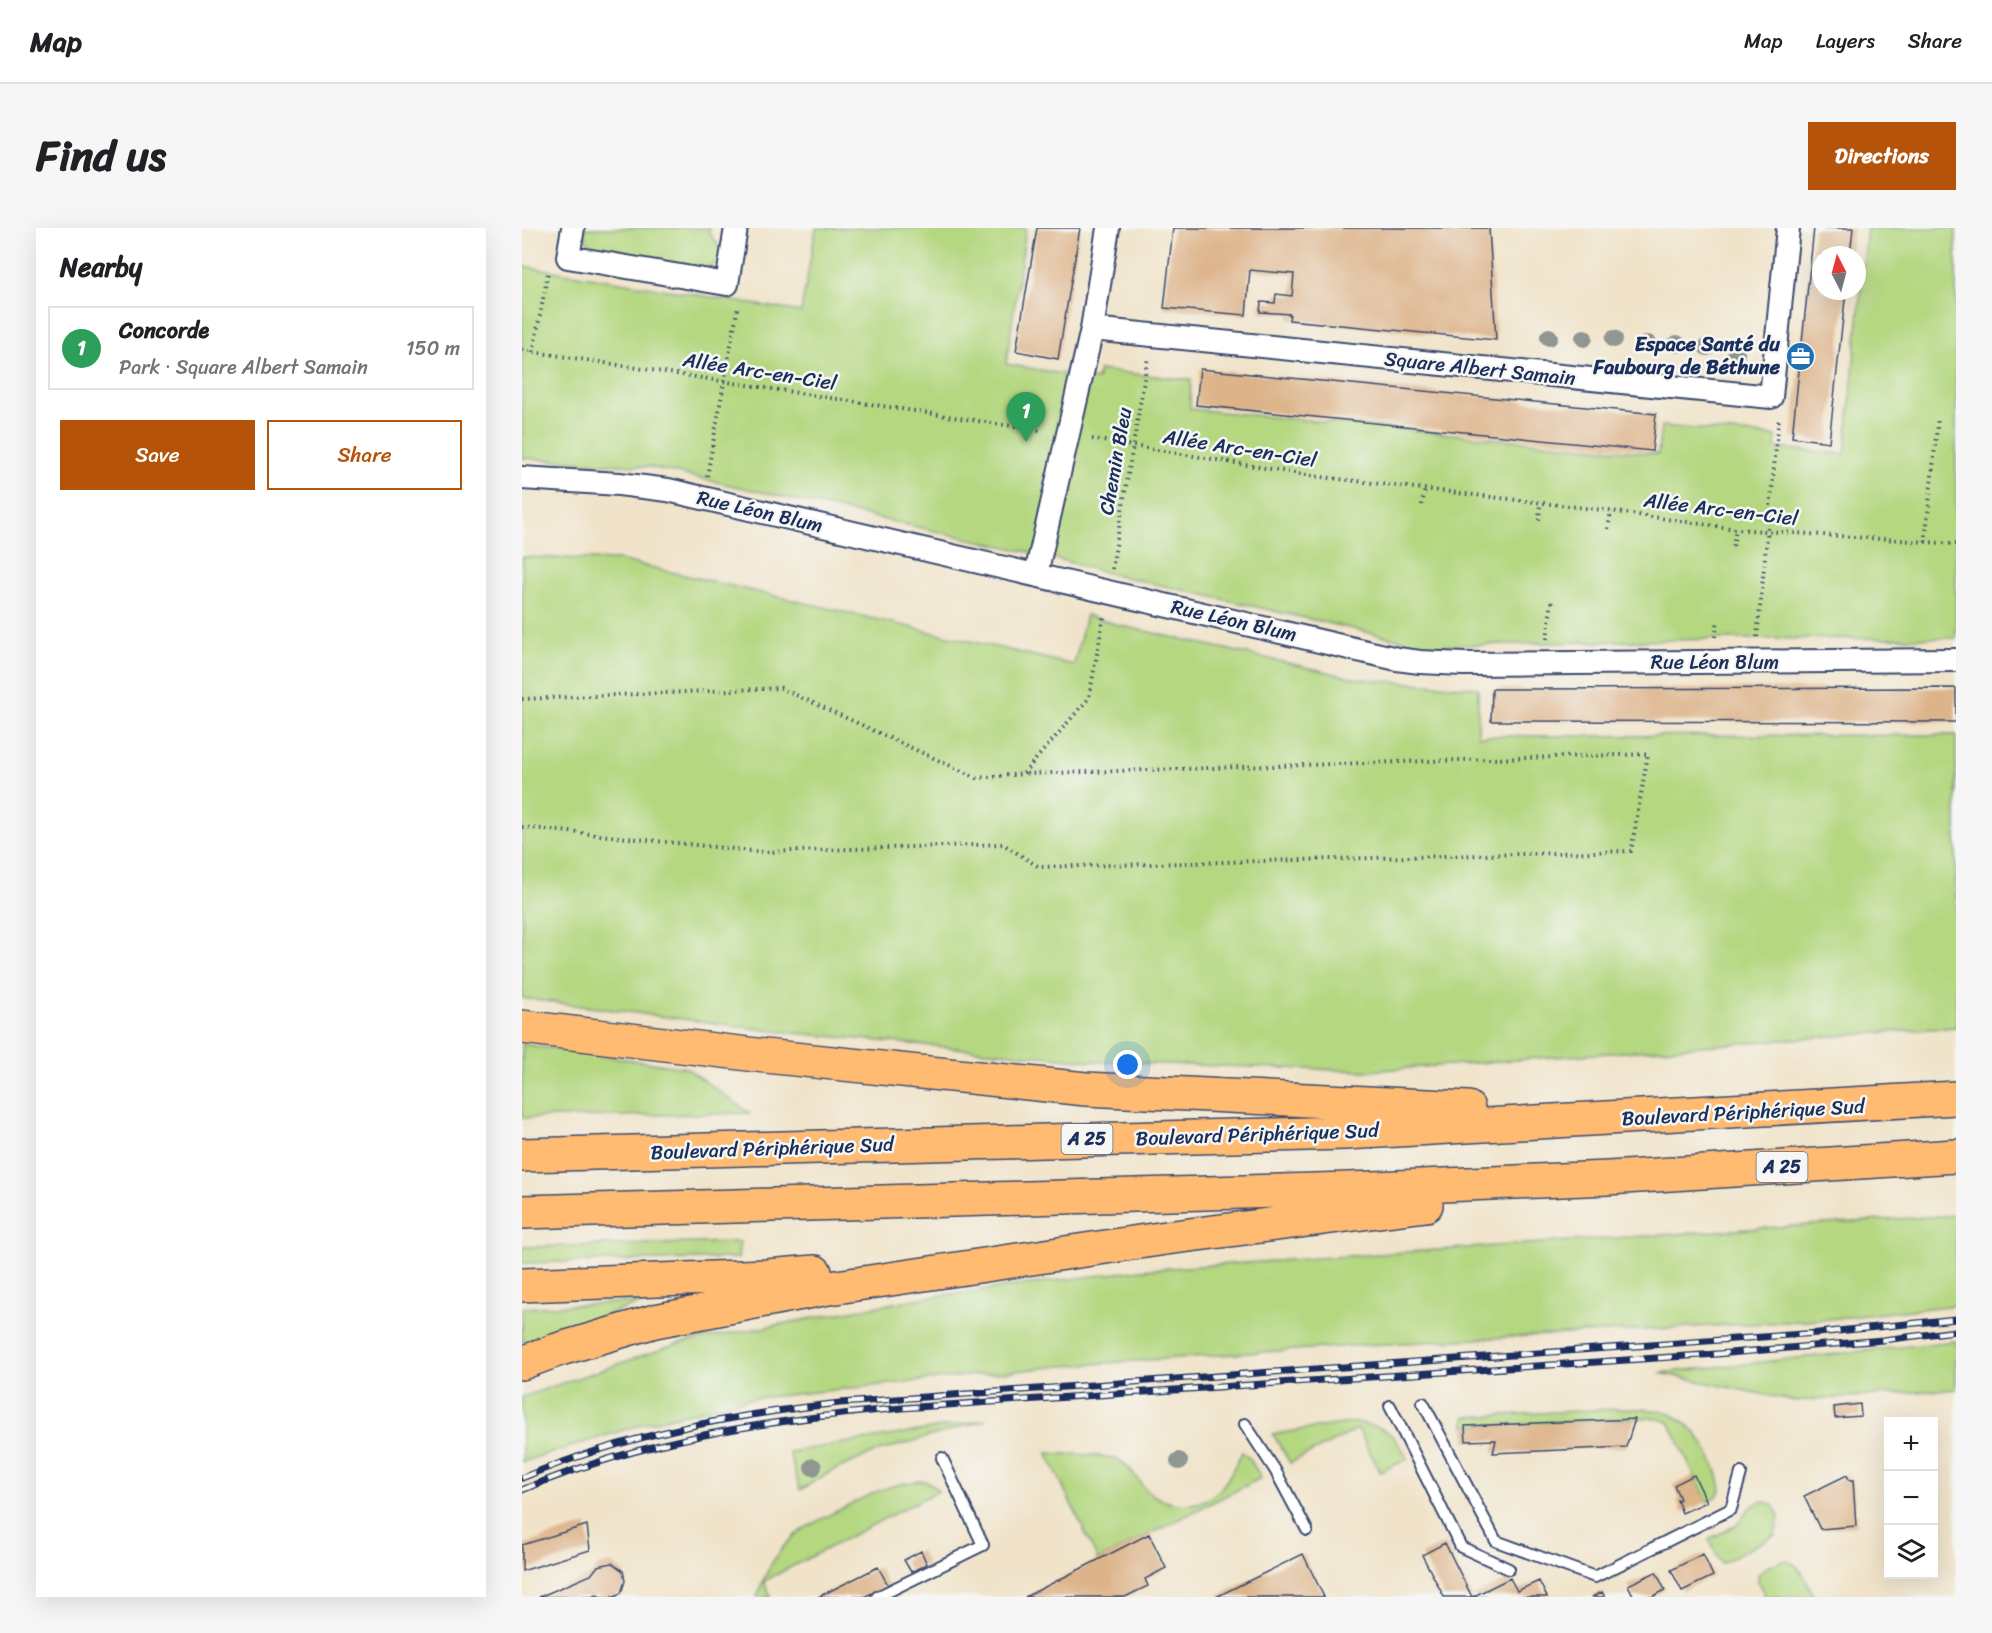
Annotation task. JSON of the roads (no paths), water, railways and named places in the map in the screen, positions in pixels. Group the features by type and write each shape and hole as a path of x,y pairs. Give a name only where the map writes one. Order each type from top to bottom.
{"highway":[{"path":"522,1027 765,1056 1086,1089 1653,1117"},
{"name":"Boulevard Périphérique Sud","path":"522,1155 1345,1133 1956,1098"},
{"name":"A 25","path":"522,1212 1349,1189 1608,1178 1956,1156"},
{"path":"522,1363 665,1319 823,1289 1166,1238 1377,1212 1608,1178"},
{"path":"522,1285 767,1276 956,1256 1166,1238"}],"street":[{"path":"573,228 568,256 727,284 736,228"},
{"path":"1036,574 1092,329 1108,228"},
{"name":"Square Albert Samain","path":"1092,329 1771,397 1788,228"},
{"name":"Rue Léon Blum","path":"522,478 644,486 700,496 1397,659 1420,662 1545,664 1956,660"}],"lane":[{"path":"1424,1403 1496,1541 1595,1577 1731,1509 1741,1473"},
{"path":"1390,1406 1461,1547 1509,1569"},
{"path":"1245,1424 1275,1470 1307,1530"},
{"path":"877,1597 983,1545 942,1458"}],"railway":[{"path":"522,1478 599,1450 678,1429 759,1414 840,1403 1818,1333 1956,1319"},
{"path":"522,1490 569,1472 662,1444 756,1426 853,1413 1717,1354 1883,1340 1956,1331"}],"place":[{"name":"Espace Santé du Faubourg de Béthune","path":"1801,356"},
{"name":"Concorde","path":"1026,442"}]}
